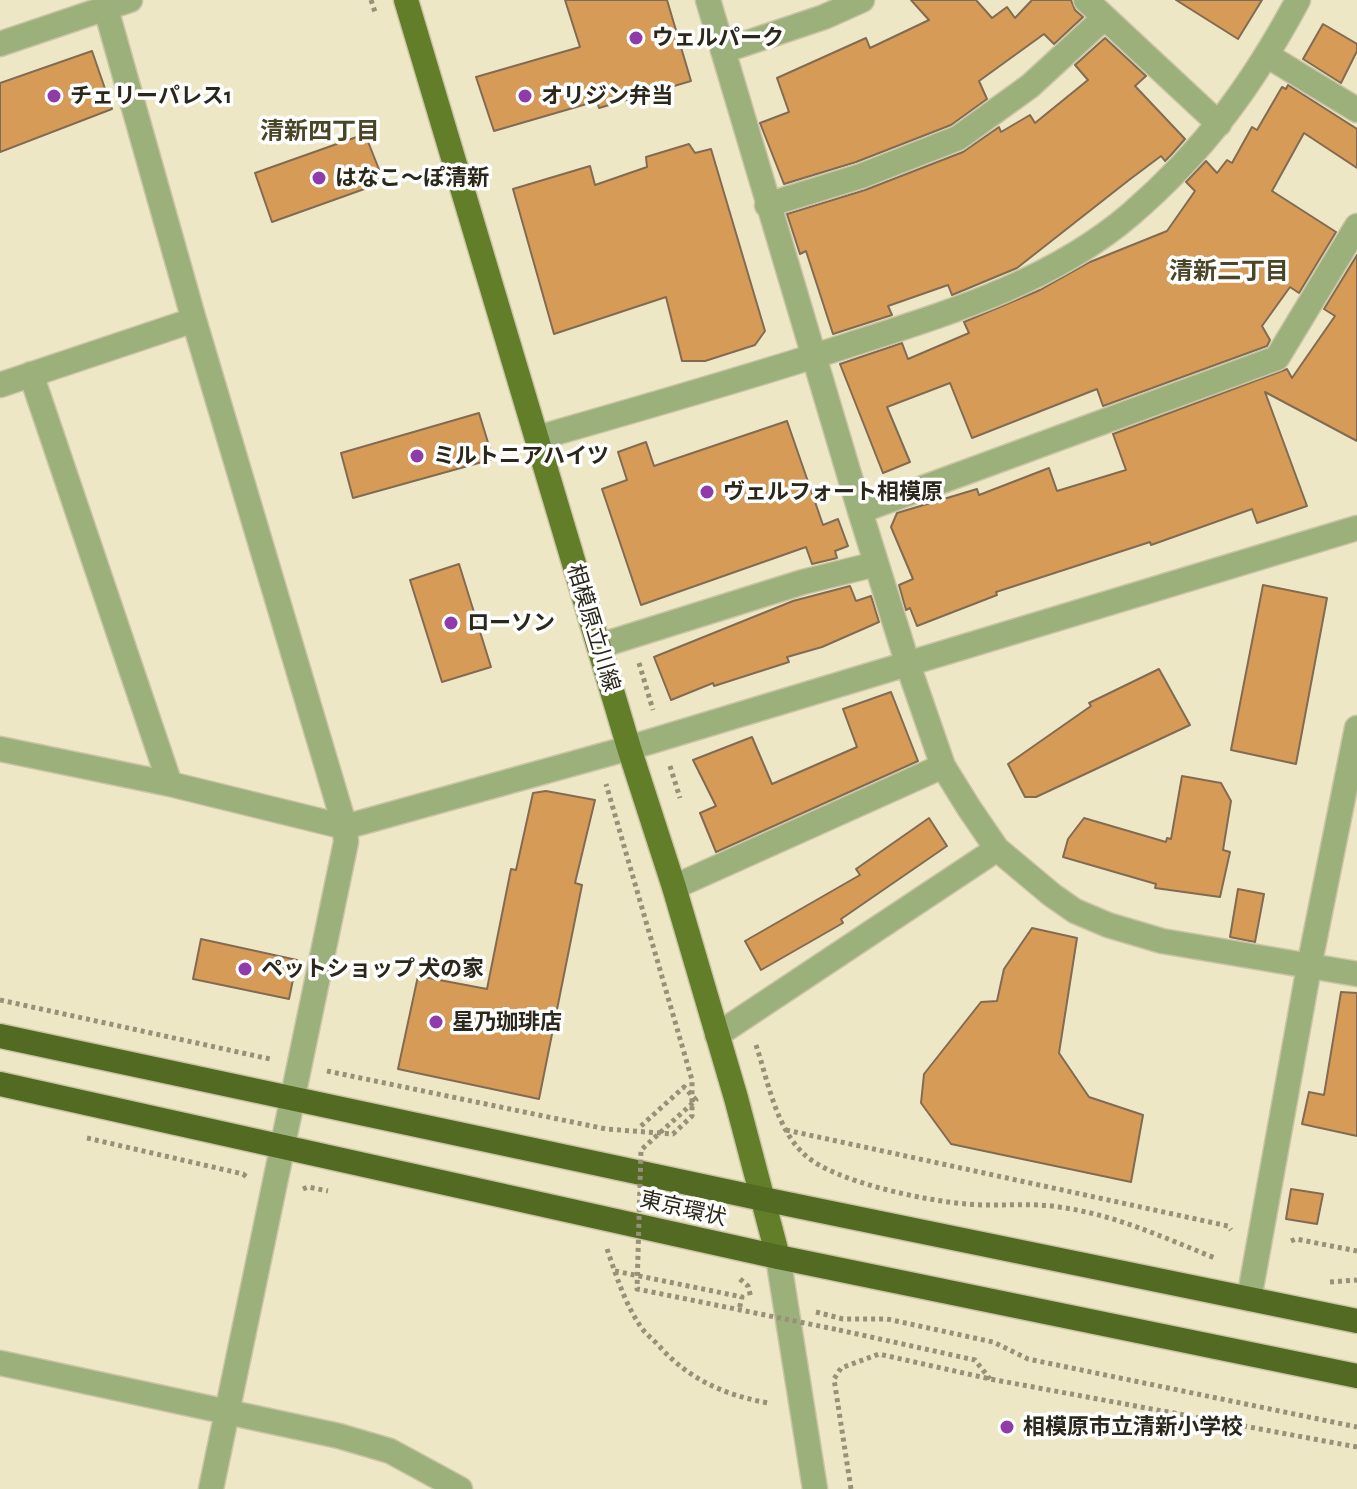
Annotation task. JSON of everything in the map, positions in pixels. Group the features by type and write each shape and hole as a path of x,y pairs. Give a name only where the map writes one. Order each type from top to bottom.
{"highway":[{"name":"東京環状","path":"0,1036 763,1199 1357,1321"},
{"name":"東京環状","path":"0,1084 778,1257 1357,1376"}],"main road":[{"name":"相模原立川線","path":"406,0 629,748 674,887 778,1257"}],"street":[{"path":"0,44 130,0"},
{"path":"708,0 767,205 908,665 943,766 997,849 1075,911 1108,925 1162,941 1357,974"},
{"path":"723,51 791,29 862,0"},
{"path":"1086,0 1219,124"},
{"path":"537,438 942,315 1024,282 1076,253 1130,215 1219,124 1268,56 1298,0"},
{"path":"106,9 194,320 345,827 346,842 211,1489"},
{"path":"767,205 861,176 958,138 1030,86 1104,18"},
{"path":"1268,56 1357,110"},
{"path":"860,511 1277,358 1357,226"},
{"path":"0,385 194,320"},
{"path":"31,374 170,784"},
{"path":"0,749 170,784 345,827 629,748 1357,528"},
{"path":"599,646 803,582 876,564"},
{"path":"1249,1299 1309,967 1357,728"},
{"path":"674,887 943,766"},
{"path":"717,1035 997,849"},
{"path":"778,1257 815,1489"},
{"path":"0,1363 339,1436 390,1451 460,1489"}],"path":[{"path":"0,1000 274,1060 281,1056"},
{"path":"317,1063 328,1072 606,1129 673,1134 692,1116"},
{"path":"640,1130 684,1087 696,1100 641,1150 637,1289 975,1360 990,1379"},
{"path":"1237,1237 1228,1226 785,1130 803,1154 822,1168 879,1186 967,1204 1059,1207 1132,1223 1214,1258 1255,1268"},
{"path":"76,1135 243,1174 252,1181"},
{"path":"1287,1242 1296,1239 1357,1251"},
{"path":"621,1252 606,1248 627,1304 640,1327 690,1375 712,1388 768,1403 766,1388"},
{"path":"636,1255 651,1258"},
{"path":"615,1271 742,1297 739,1310"},
{"path":"738,1278 748,1286 756,1328"},
{"path":"843,1319 887,1319 993,1342 1028,1359 1357,1427"},
{"path":"851,1489 834,1379 841,1368 879,1354 990,1379 1357,1447"}],"building":[{"name":"ウェルパーク","path":"565,0 667,0 691,81 599,108 597,101 494,131 476,77 580,47"},
{"path":"911,0 976,0 992,18 1007,7 1015,18 1032,0 1071,0 1075,10 1083,17 1054,44 1044,34 979,81 987,99 951,125 856,162 784,184 760,123 789,112 777,78 866,38 870,48 929,20"},
{"path":"1176,0 1262,0 1238,39"},
{"path":"1323,24 1357,44 1357,51 1341,83 1303,59"},
{"path":"1105,38 1146,76 1135,86 1185,139 1171,155 1165,161 1161,156 1017,268 952,295 948,285 888,306 892,315 833,334 806,251 800,254 787,214 865,190 963,152 999,127 1001,132 1030,115 1035,123 1088,80 1075,65"},
{"name":"チェリーパレス1","path":"92,51 112,109 0,152 0,83"},
{"path":"1288,85 1357,129 1357,168 1304,133 1272,191 1336,232 1299,293 1290,287 1262,326 1270,340 1267,346 1103,406 1097,389 972,438 950,383 887,407 910,462 883,473 840,364 902,343 908,359 969,333 964,322 1040,290 1090,262 1167,231 1195,191 1186,182 1206,161 1217,173 1227,160 1232,163 1252,127 1257,130 1282,87 1286,89"},
{"name":"はなこ～ぽ清新","path":"365,134 384,182 272,222 255,173"},
{"path":"689,144 695,153 711,149 765,331 755,345 705,361 682,361 666,297 554,334 513,189 590,166 595,185 647,167 646,157"},
{"path":"1357,255 1357,441 1265,392 1307,506 1257,523 1252,509 1151,545 1150,542 996,592 997,595 917,626 910,608 906,610 899,585 913,579 891,527 897,513 977,489 979,495 1049,468 1057,491 1126,470 1113,434 1287,369 1292,378 1335,316 1324,309"},
{"name":"ミルトニアハイツ","path":"479,413 493,459 353,498 341,453"},
{"name":"ヴェルフォート相模原","path":"787,421 823,525 838,519 848,546 835,551 837,558 812,564 806,547 641,605 602,489 627,480 618,452 646,442 654,466"},
{"name":"ローソン","path":"459,564 491,667 442,682 410,580"},
{"path":"1263,585 1327,598 1296,764 1231,750"},
{"path":"850,586 856,601 871,596 879,622 822,647 787,657 789,662 714,686 713,683 671,700 654,657 793,601"},
{"path":"1159,669 1190,725 1036,797 1025,797 1008,764 1091,706 1089,703"},
{"path":"891,692 918,761 716,852 700,813 716,806 693,760 752,737 772,784 857,747 843,709"},
{"path":"1182,776 1221,783 1231,801 1223,850 1230,852 1220,897 1155,888 1156,884 1063,857 1068,839 1084,818 1166,842 1167,838 1171,839"},
{"path":"546,791 595,800 575,883 582,885 539,1099 398,1069 418,976 487,989 511,869 516,870 533,793"},
{"path":"929,818 947,846 841,919 843,923 761,970 745,941 860,875 856,869"},
{"path":"1238,889 1264,894 1255,942 1230,937"},
{"path":"1032,928 1077,938 1059,1053 1089,1097 1143,1115 1131,1182 951,1144 921,1103 924,1074 981,1002 997,1001 1004,969"},
{"name":"ペットショップ 犬の家","path":"201,939 297,960 289,999 193,979"},
{"path":"1341,992 1357,993 1357,1136 1302,1124 1309,1092 1324,1095"},
{"path":"1291,1189 1323,1194 1317,1224 1286,1219"}],"place":[{"name":"ウェルパーク","path":"636,38"},
{"name":"チェリーパレス1","path":"54,96"},
{"name":"オリジン弁当","path":"525,96"},
{"name":"はなこ～ぽ清新","path":"319,178"},
{"name":"ミルトニアハイツ","path":"417,456"},
{"name":"ヴェルフォート相模原","path":"707,492"},
{"name":"ローソン","path":"451,623"},
{"name":"ペットショップ 犬の家","path":"245,969"},
{"name":"星乃珈琲店","path":"436,1022"},
{"name":"相模原市立清新小学校","path":"1007,1427"}],"district":[{"name":"清新四丁目","path":"320,132"},
{"name":"清新二丁目","path":"1229,272"}]}
